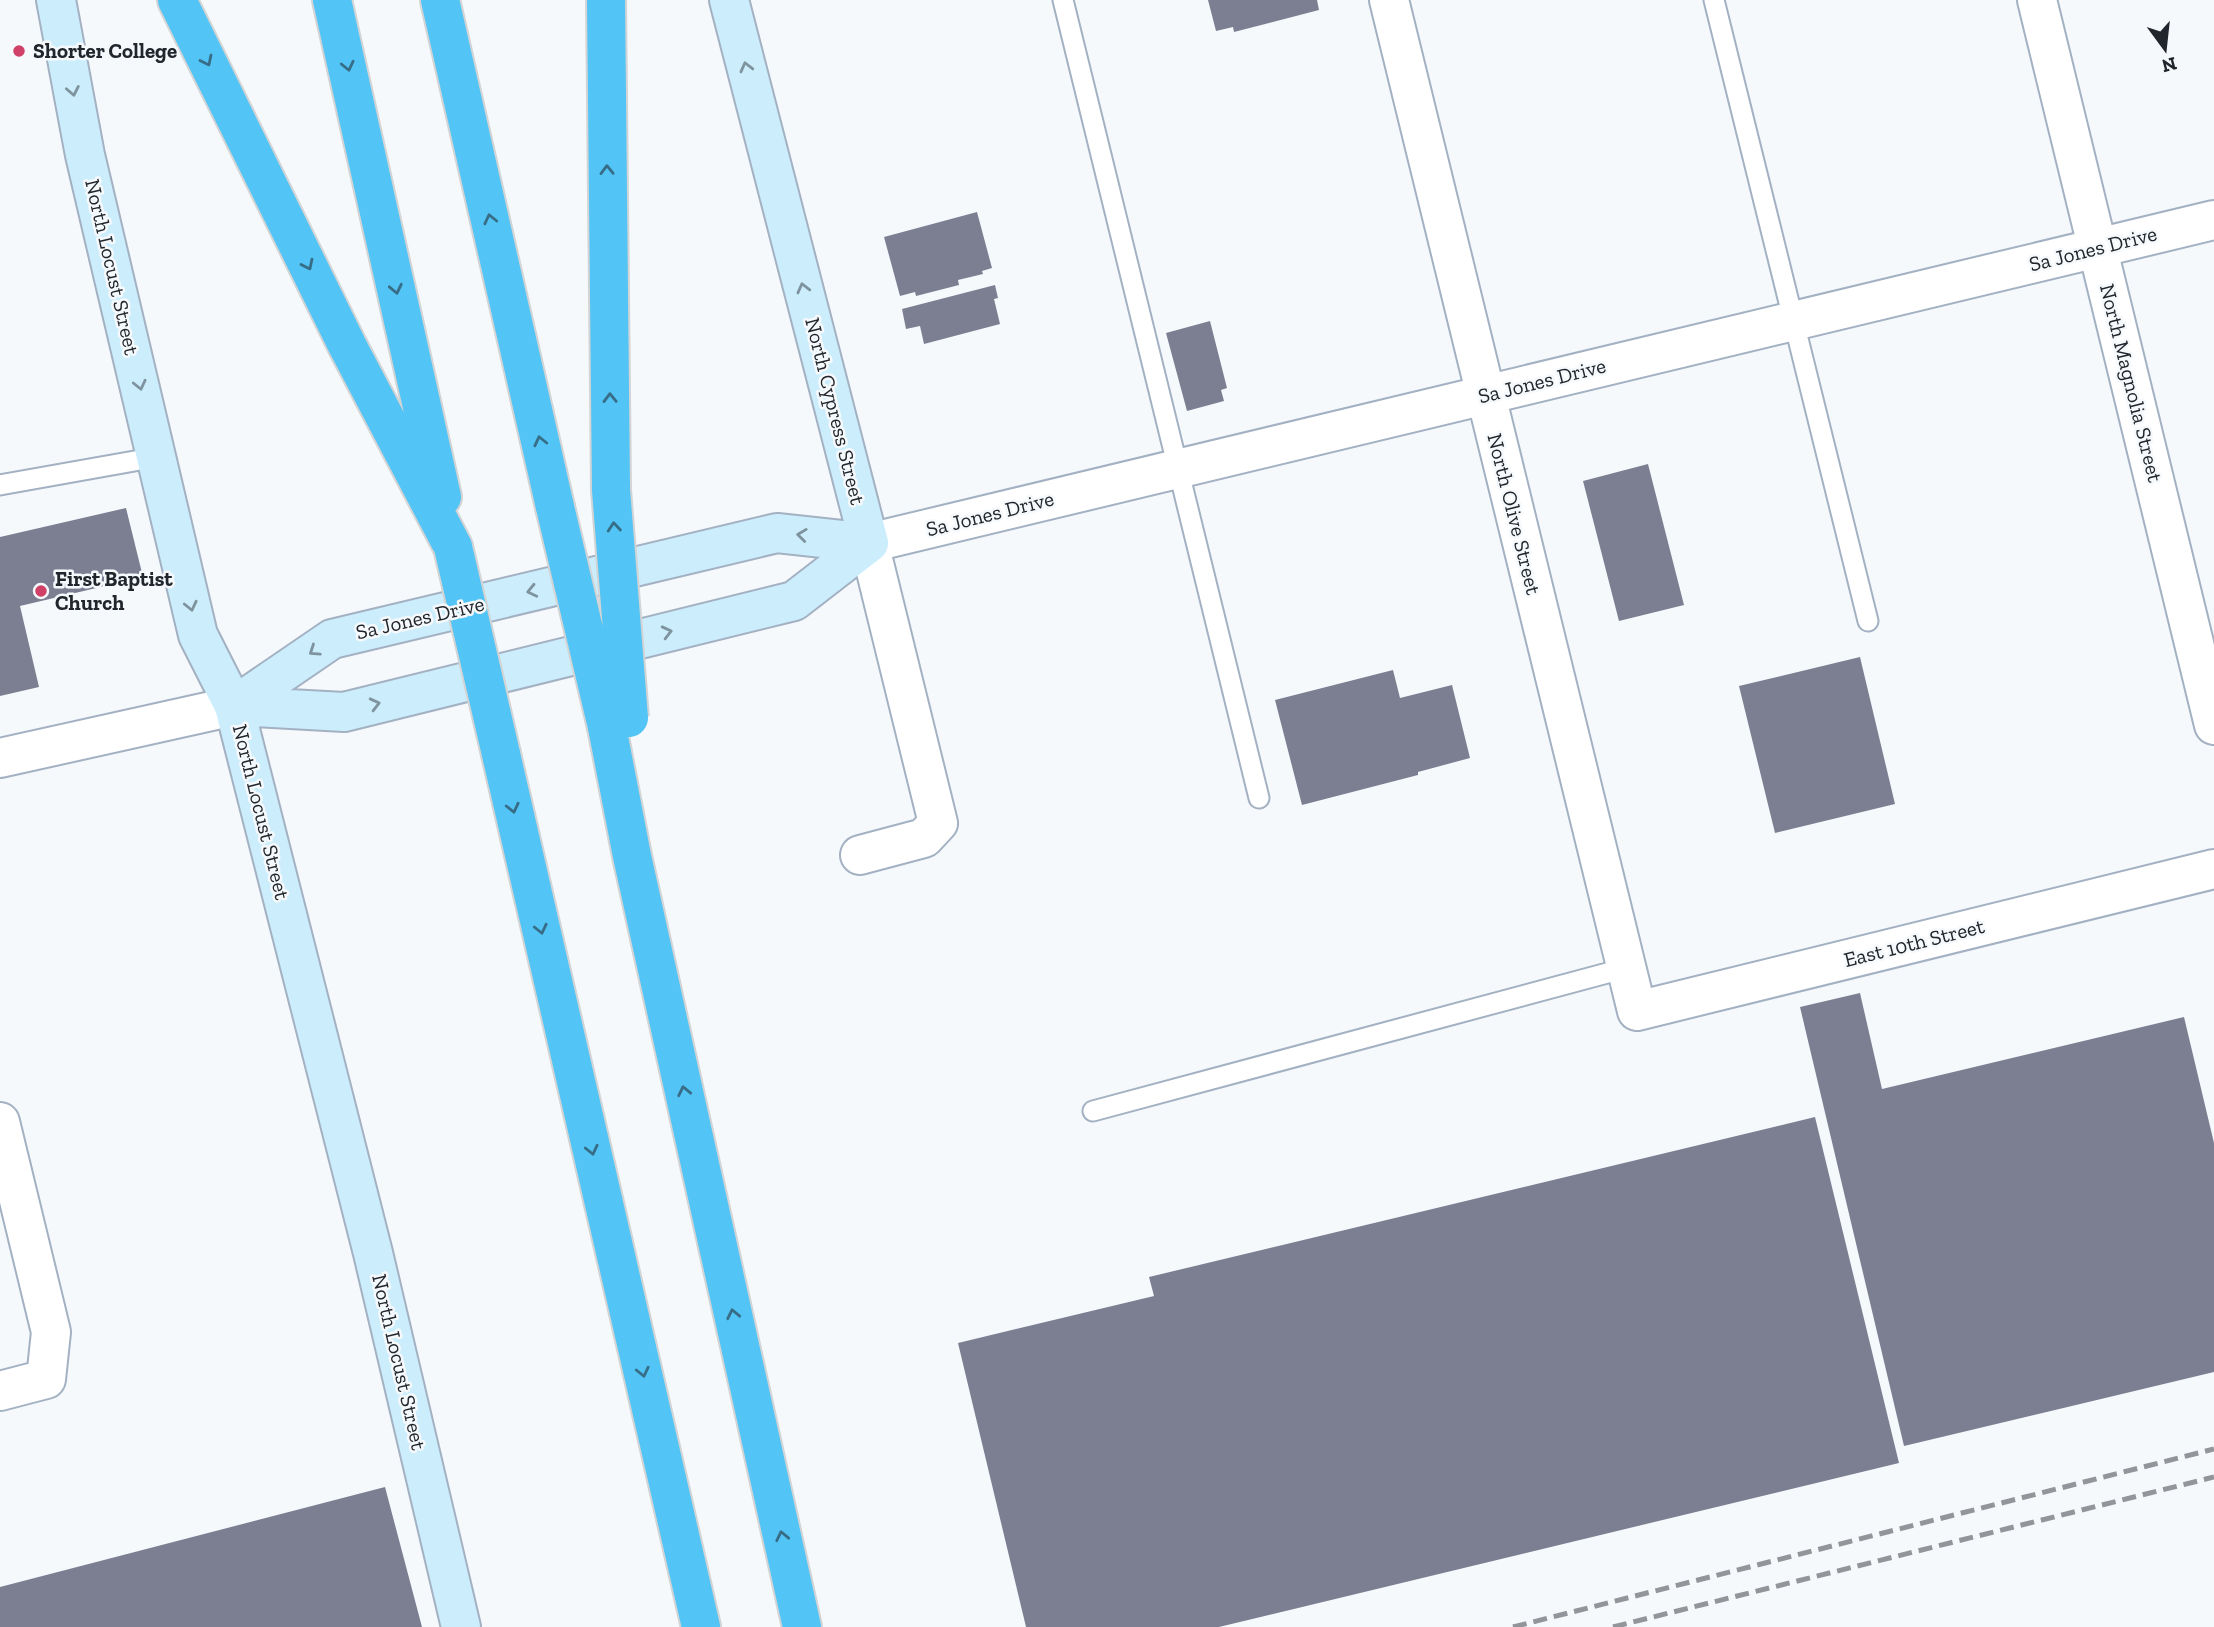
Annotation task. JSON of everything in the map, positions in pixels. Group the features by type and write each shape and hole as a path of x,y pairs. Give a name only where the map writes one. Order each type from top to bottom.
{"highway":[{"path":"177,0 346,345 453,547"},
{"path":"332,0 453,547 701,1624"},
{"path":"440,0 555,507 618,722"},
{"path":"606,0 611,491 618,722 632,856 799,1615"}],"main road":[{"name":"North Locust Street","path":"56,0 85,155 198,635 234,706 373,1253 461,1627"},
{"name":"North Cypress Street","path":"729,0 869,543"},
{"name":"Sa Jones Drive","path":"234,706 332,639 777,533 869,543"},
{"name":"Sa Jones Drive","path":"234,706 344,712 794,601 869,543"}],"street":[{"name":"North Olive Street","path":"1390,0 1629,978"},
{"name":"North Magnolia Street","path":"2037,0 2214,726"},
{"name":"Sa Jones Drive","path":"869,543 2214,220"},
{"name":"North Cypress Street","path":"859,855 924,838 938,822 869,543"},
{"name":"Sa Jones Drive","path":"0,758 234,706"},
{"name":"East 10th Street","path":"1629,978 1637,1011 2214,869"},
{"path":"0,1122 51,1332 46,1379 0,1391"}],"lane":[{"path":"1063,0 1259,798"},
{"path":"1714,0 1868,621"},
{"path":"0,485 157,457"},
{"path":"1093,1111 1629,978"}],"building":[{"path":"1208,0 1317,0 1319,10 1234,32 1233,27 1216,31"},
{"path":"977,212 992,268 982,271 983,274 958,280 959,285 916,296 915,292 900,296 884,237"},
{"path":"995,285 998,298 994,299 1000,324 924,344 920,326 906,329 902,309"},
{"path":"1210,321 1227,388 1221,390 1224,401 1187,411 1166,333"},
{"path":"1648,464 1684,605 1619,621 1583,481"},
{"name":"First Baptist Church","path":"126,508 143,577 20,606 39,687 0,696 0,537"},
{"path":"1860,657 1895,804 1775,833 1739,686"},
{"path":"1393,670 1400,698 1452,685 1470,758 1418,772 1418,775 1302,805 1275,700"},
{"path":"1860,993 1882,1089 2184,1017 2214,1143 2214,1372 1904,1446 1800,1007"},
{"path":"1815,1117 1899,1463 1219,1627 1026,1627 958,1343 1154,1296 1149,1277"},
{"path":"385,1487 422,1627 0,1627 0,1587"}],"railway":[{"path":"1513,1627 2214,1449"},
{"path":"1613,1627 2214,1477"}],"place":[{"name":"Shorter College","path":"19,51"},
{"name":"First Baptist Church","path":"41,591"}]}
